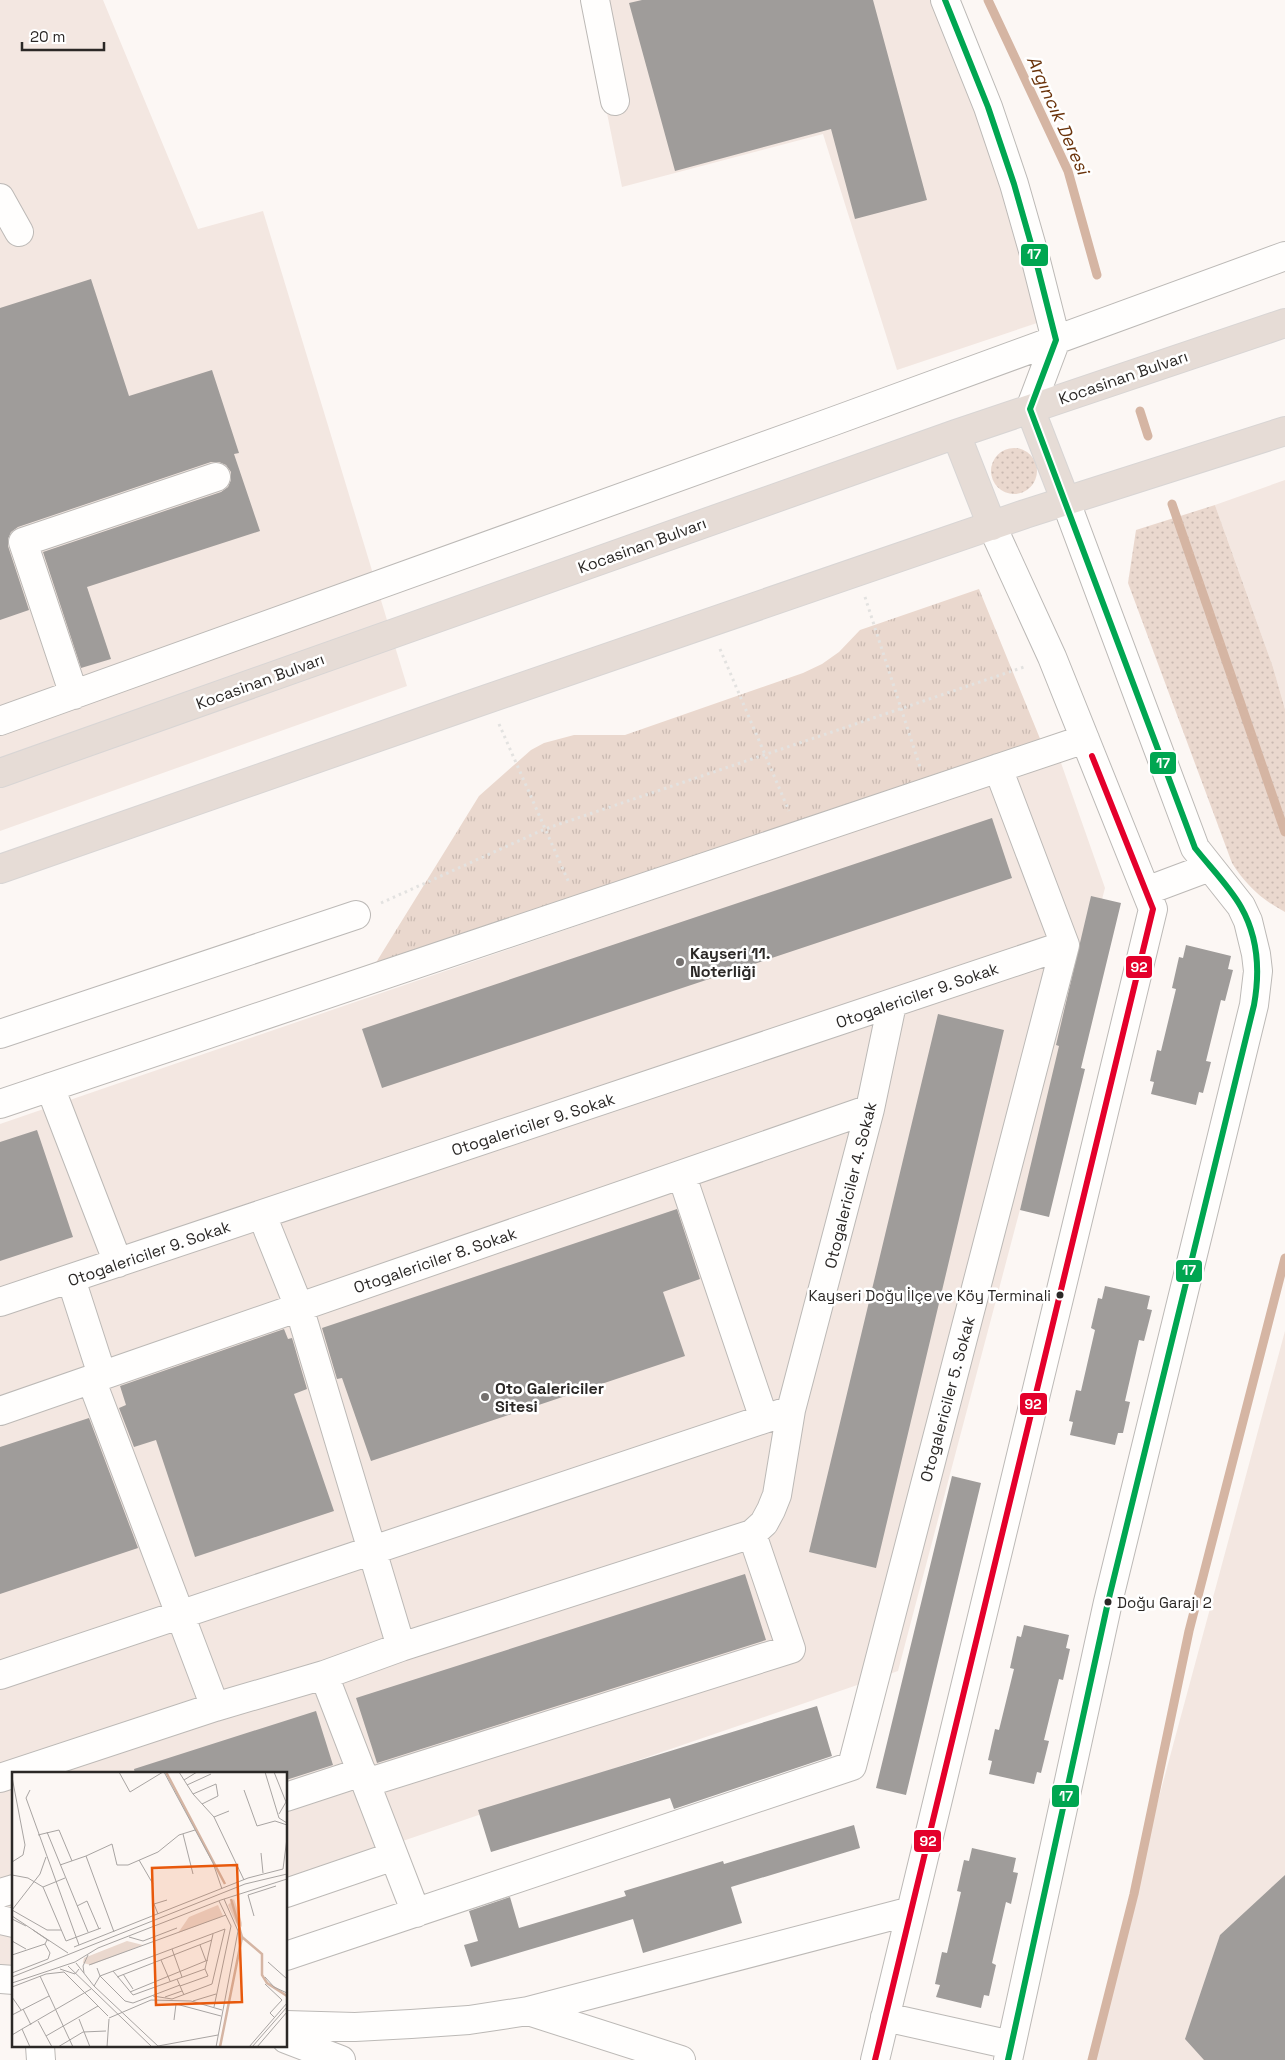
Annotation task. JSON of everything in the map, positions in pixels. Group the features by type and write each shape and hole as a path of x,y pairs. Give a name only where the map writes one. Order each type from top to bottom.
{"highway":[{"name":"Kocasinan Bulvarı","path":"0,773 956,434 1285,323"},
{"path":"1030,409 1066,502"},
{"path":"0,869 487,699 992,526 1285,431"},
{"path":"956,434 992,526"}],"street":[{"path":"596,0 614,102"},
{"path":"945,0 988,107 1014,184 1056,340 1030,409"},
{"path":"0,198 19,232"},
{"path":"0,722 1285,256"},
{"path":"74,695 23,542 216,477"},
{"path":"885,2017 1010,2053 1108,1602 1257,988 1256,954 1248,921 1241,906 1196,848 1066,502"},
{"path":"874,2060 1154,909 1052,657 992,526"},
{"path":"0,1104 1085,739"},
{"path":"998,768 1065,945"},
{"path":"1146,890 1210,867"},
{"path":"0,1034 356,915"},
{"name":"Otogalericiler 9. Sokak","path":"0,1302 1065,945"},
{"name":"Otogalericiler 5. Sokak","path":"416,1913 852,1766 1065,945"},
{"name":"Otogalericiler 4. Sokak","path":"752,1534 764,1523 772,1510 777,1494 791,1410 870,1109 892,1004"},
{"path":"50,1087 118,1263"},
{"name":"Otogalericiler 8. Sokak","path":"0,1411 682,1176 870,1109"},
{"path":"682,1176 764,1419"},
{"path":"262,1215 299,1307 401,1646"},
{"path":"71,1279 97,1377 180,1614 215,1706"},
{"path":"0,1675 791,1410"},
{"path":"18,1772 215,1706 324,1675 401,1646 752,1534 791,1649 364,1778 288,1797"},
{"path":"288,1955 416,1913 324,1675"},
{"path":"0,1778 12,1774"},
{"path":"288,1892 394,1856"},
{"path":"288,2041 355,2026 469,2020 528,2012 910,1911"},
{"path":"528,2012 681,2060"},
{"path":"288,2041 342,2060"}],"path":[{"path":"857,573 928,792"},
{"path":"709,623 799,835"},
{"path":"356,915 545,829 1052,657"},
{"path":"487,699 581,909"}],"shaded area":[{"path":"0,0 103,0 198,229 263,211 407,686 0,831"},
{"path":"584,0 938,0 1052,318 897,370 823,134 622,187"},
{"path":"1285,480 1285,709 1273,667 1215,505"},
{"name":"Oto Galericiler Sitesi","path":"1060,760 1105,888 898,1671 288,1880 288,1772 12,1772 12,1975 0,1979 0,1124"},
{"path":"1285,1331 1285,2060 1088,2060"}],"green space":[{"path":"1014,448 1027,452 1033,458 1037,471 1033,484 1027,490 1014,494 1001,490 995,484 991,471 995,458 1001,452"},
{"path":"1215,505 1273,667 1285,709 1285,912 1255,891 1232,863 1128,583 1136,530"},
{"path":"979,589 1043,746 364,982 479,796 531,750 544,743 574,735 625,735 803,673 822,664 839,652 860,630"}],"building":[{"path":"642,0 873,0 927,200 855,219 831,129 675,171 629,3"},
{"path":"91,279 129,396 212,370 239,453 234,454 260,531 87,587 111,659 81,668 43,552 221,492 228,487 231,480 231,472 226,465 219,462 211,462 18,527 11,532 8,546 29,610 0,620 0,308"},
{"path":"992,818 1012,878 382,1088 362,1029"},
{"path":"1091,896 1121,903 1081,1068 1085,1069 1049,1217 1020,1210 1059,1046 1056,1045"},
{"path":"1186,945 1231,956 1228,969 1233,970 1225,1001 1221,1000 1206,1061 1211,1062 1203,1093 1199,1092 1196,1105 1151,1094 1154,1082 1150,1081 1157,1050 1161,1051 1176,989 1172,988 1179,957 1183,958"},
{"path":"938,1014 1004,1030 876,1568 809,1552"},
{"path":"37,1130 73,1237 0,1261 0,1142"},
{"path":"677,1209 700,1279 663,1292 685,1356 371,1461 342,1378 337,1379 322,1328"},
{"path":"1105,1286 1150,1296 1147,1309 1152,1310 1144,1341 1139,1340 1125,1401 1130,1402 1123,1433 1118,1433 1115,1445 1070,1435 1073,1422 1069,1421 1076,1390 1081,1391 1095,1330 1091,1328 1098,1298 1102,1299"},
{"path":"284,1329 288,1339 292,1338 307,1389 294,1394 334,1511 195,1557 156,1440 134,1447 119,1408 126,1405 120,1386"},
{"path":"89,1418 138,1548 0,1594 0,1447"},
{"path":"952,1476 981,1483 906,1795 876,1788"},
{"path":"745,1574 766,1640 377,1763 356,1698"},
{"path":"1024,1625 1069,1635 1066,1648 1070,1649 1063,1680 1059,1679 1044,1740 1049,1741 1041,1773 1037,1772 1034,1784 989,1774 992,1761 988,1760 995,1729 999,1730 1014,1669 1010,1668 1017,1636 1021,1637"},
{"path":"817,1706 832,1756 674,1809 670,1798 491,1852 478,1810"},
{"path":"316,1711 333,1765 288,1779 288,1772 135,1772 134,1769"},
{"path":"854,1825 860,1848 731,1887 742,1923 643,1953 633,1919 471,1967 464,1945 478,1941 469,1911 510,1897 519,1928 626,1896 624,1891 723,1861 724,1864"},
{"path":"972,1848 1016,1858 1013,1872 1018,1873 1011,1904 1006,1902 992,1963 996,1965 989,1996 984,1995 981,2008 936,1997 940,1985 935,1984 942,1952 947,1953 961,1892 957,1891 964,1860 969,1861"},
{"path":"1285,1875 1285,2060 1204,2060 1185,2039 1220,1935"}],"waterway":[{"name":"Argıncık Deresi","path":"988,0 1068,171 1097,275"},
{"path":"1140,411 1148,436"},
{"path":"1172,504 1285,832"},
{"path":"1092,2060 1134,1894 1189,1631 1285,1258"}],"transit line":[{"name":"17","path":"945,0 988,107 1014,184 1056,340 1030,409 1195,848 1226,885 1247,918 1254,942 1257,967 1254,1005 1108,1602 1008,2060"},
{"name":"92","path":"875,2060 1153,909 1092,756"}],"place":[{"name":"Kayseri 11. Noterliği","path":"680,962"},
{"name":"Kayseri Doğu İlçe ve Köy Terminali","path":"1060,1295"},
{"name":"Oto Galericiler Sitesi","path":"485,1397"},
{"name":"Doğu Garajı 2","path":"1108,1602"}]}
